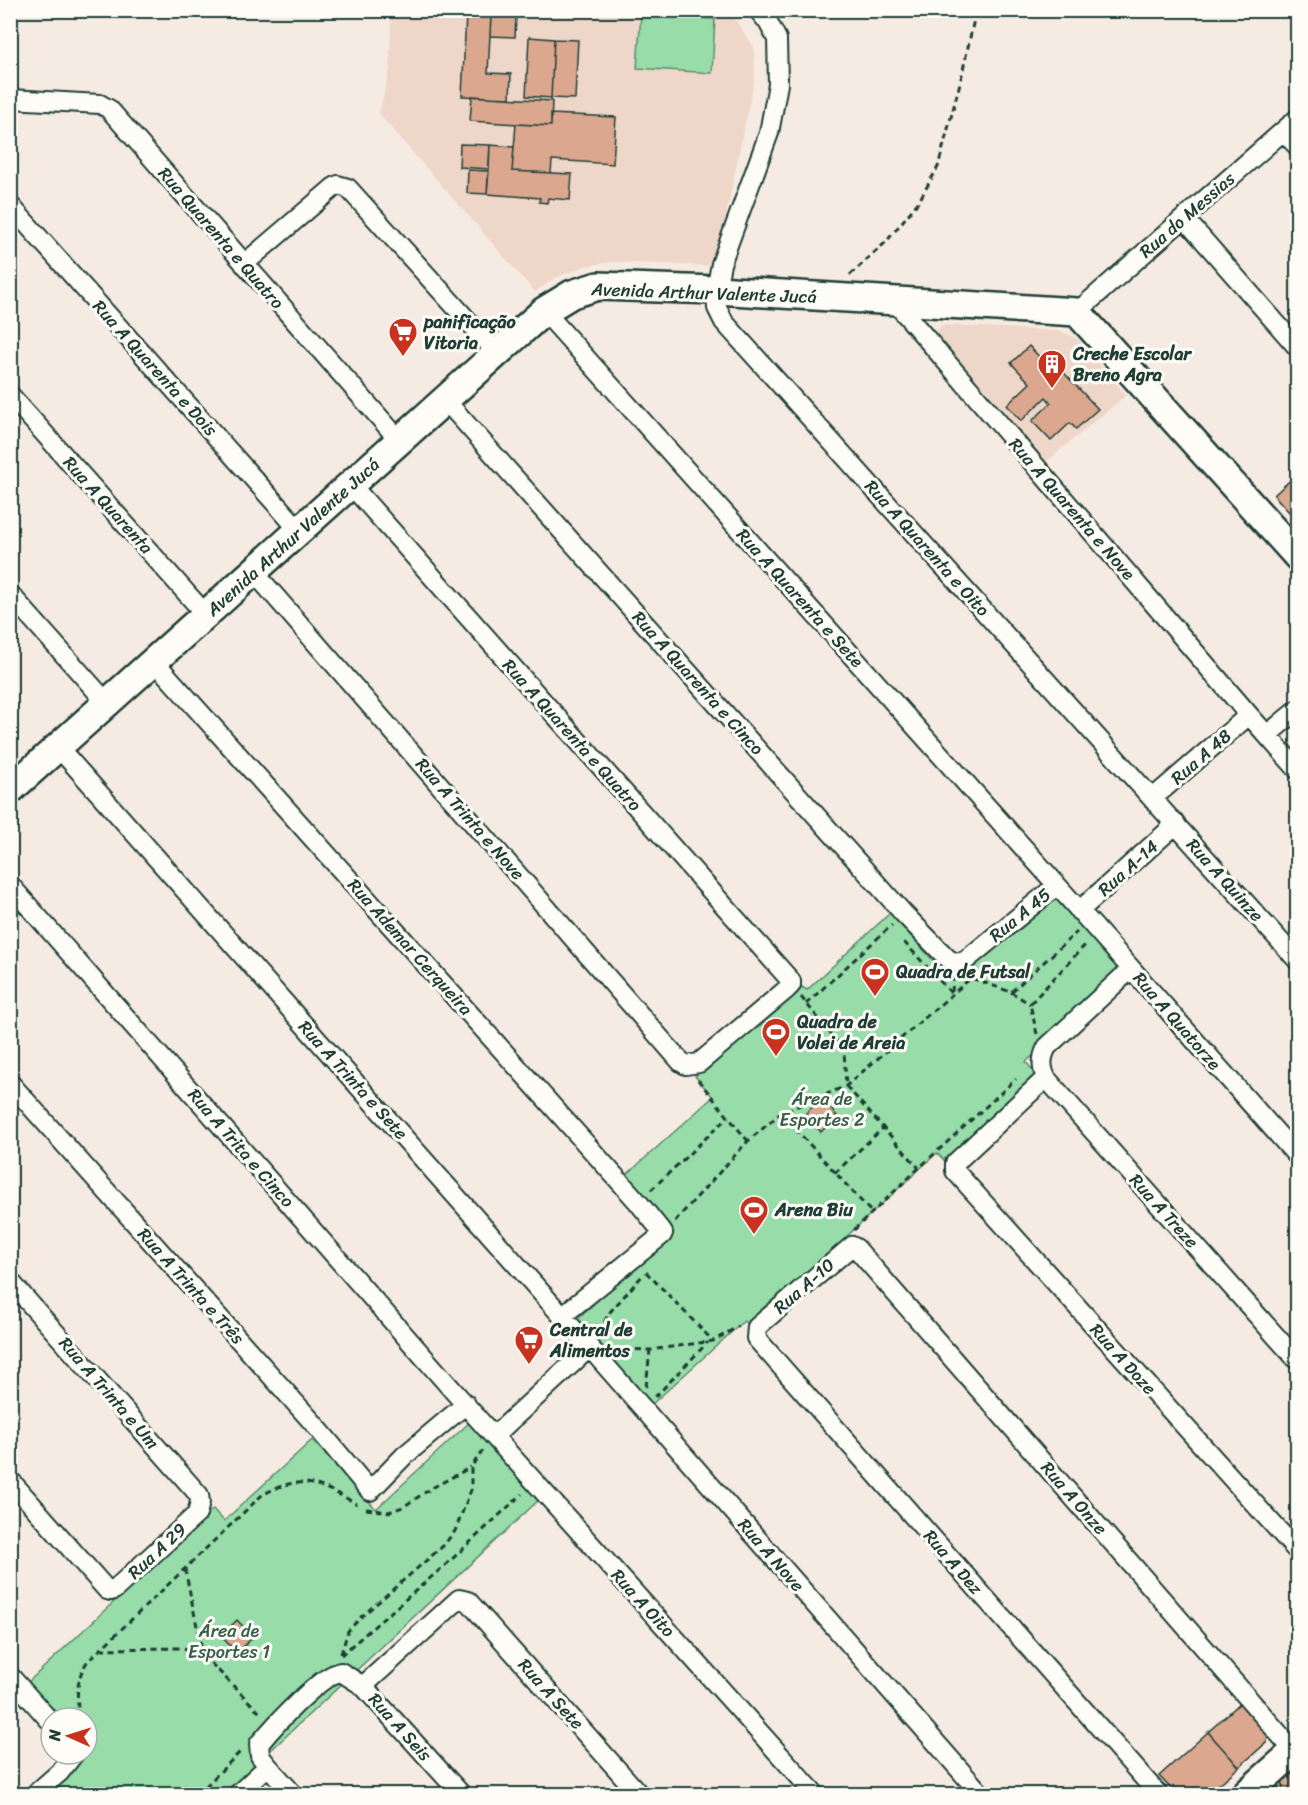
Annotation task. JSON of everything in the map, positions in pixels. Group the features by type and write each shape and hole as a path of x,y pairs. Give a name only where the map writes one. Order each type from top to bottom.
{"street":[{"path":"717,290 721,264 769,133 778,84 777,39 758,10"},
{"name":"Rua Quarenta e Quatro","path":"10,99 100,104 109,109 400,441"},
{"name":"Rua do Messias","path":"1077,312 1298,118"},
{"path":"1283,131 1298,147"},
{"path":"244,264 333,188 338,185 348,188 498,354"},
{"name":"Rua A Quarenta e Dois","path":"10,205 300,531"},
{"path":"1184,218 1298,348"},
{"name":"Avenida Arthur Valente Jucá","path":"11,789 544,311 573,294 598,286 717,290 1077,312"},
{"name":"Rua A Quarenta e Oito","path":"717,290 717,308 724,322 1153,798"},
{"name":"Rua A Quarenta e Nove","path":"895,302 1298,770"},
{"name":"Rua A Quarenta e Sete","path":"544,311 1056,886"},
{"path":"1077,312 1296,553"},
{"name":"Rua A Quarenta","path":"10,395 206,615"},
{"name":"Rua A Quarenta e Cinco","path":"445,400 904,914 954,963"},
{"name":"Rua A Quarenta e Quatro","path":"351,485 791,981 790,985"},
{"name":"Rua A Trinta e Nove","path":"254,572 686,1065"},
{"path":"10,594 107,703"},
{"name":"Rua Ademar Cerqueira","path":"154,661 638,1202 663,1234"},
{"path":"1267,735 1298,709"},
{"name":"Rua A 48","path":"1153,798 1249,715"},
{"name":"Rua A Trinta e Sete","path":"58,747 562,1316"},
{"name":"Rua A Quinze","path":"1153,798 1298,961"},
{"name":"Rua A-14","path":"1089,921 1176,824"},
{"name":"Rua A Trita e Cinco","path":"10,885 469,1408"},
{"name":"Rua A Quatorze","path":"1056,886 1298,1157"},
{"name":"Rua A 45","path":"954,963 966,960 1056,886"},
{"path":"1046,1078 1042,1070 1042,1055 1047,1047 1131,969"},
{"path":"686,1065 699,1063 790,985"},
{"name":"Rua A Doze","path":"1046,1078 955,1162 955,1171 1298,1552"},
{"name":"Rua A Treze","path":"1046,1078 1298,1361"},
{"name":"Rua A Trinta e Três","path":"10,1083 315,1425 370,1491 404,1456 469,1408"},
{"path":"562,1316 663,1234"},
{"name":"Rua A-10","path":"748,1326 850,1241"},
{"name":"Rua A Onze","path":"850,1241 1296,1750"},
{"name":"Rua A Trinta e Um","path":"10,1281 199,1495 199,1508"},
{"name":"Rua A Nove","path":"562,1316 981,1794"},
{"name":"Rua A Dez","path":"748,1326 756,1338 1158,1794"},
{"path":"494,1436 589,1348"},
{"name":"Rua A Oito","path":"469,1408 815,1794"},
{"name":"Rua A 29","path":"10,1480 107,1590 111,1591 197,1514 199,1508"},
{"name":"Rua A Sete","path":"363,1686 459,1599 468,1601 639,1794"},
{"path":"293,1794 260,1756 259,1744 273,1727 334,1673 341,1672 363,1686"},
{"path":"10,1676 39,1709"},
{"name":"Rua A Seis","path":"363,1686 461,1794"},
{"path":"1258,1791 1296,1750"},
{"path":"35,1794 65,1766"},
{"path":"238,1794 268,1766"}],"path":[{"path":"827,297 885,242 919,201 938,167 961,80 976,10"},
{"path":"806,1004 904,914"},
{"path":"1011,992 1089,921"},
{"path":"1030,1004 1089,921"},
{"path":"898,935 952,994"},
{"path":"663,1234 748,1141 781,1113 846,1086 971,978 1011,992 1030,1004 1042,1055"},
{"path":"790,985 844,1050 846,1086 919,1168"},
{"path":"686,1065 748,1141"},
{"path":"850,1241 872,1213 1016,1080"},
{"path":"781,1113 872,1213"},
{"path":"638,1202 728,1116"},
{"path":"835,1173 883,1128"},
{"path":"713,1341 646,1272 610,1312 589,1348 650,1350 708,1342 713,1341 748,1326"},
{"path":"644,1410 708,1342"},
{"path":"644,1410 650,1350"},
{"path":"78,1706 77,1682 87,1662 261,1496 281,1486 299,1482 320,1484 369,1510 389,1512 403,1507 471,1467 494,1436"},
{"path":"471,1467 471,1490 455,1532 443,1546 348,1632 340,1656 450,1561 535,1482"},
{"path":"185,1568 203,1655"},
{"path":"100,1649 183,1648 196,1651 203,1655 269,1723"},
{"path":"198,1794 246,1747"}],"shaded area":[{"path":"391,11 729,11 754,47 755,76 717,259 706,266 612,262 585,266 555,278 535,292 379,114 390,69"},
{"path":"941,325 1060,331 1076,338 1126,395 1044,464 935,333"}],"green space":[{"path":"641,14 715,19 712,73 637,68"},
{"name":"Área de Esportes 2","path":"1050,885 1127,969 1026,1062 1039,1078 947,1163 937,1153 845,1238 849,1250 756,1334 744,1321 651,1405 576,1320 672,1233 623,1178 713,1097 695,1076 797,984 807,990 890,913 949,978"},
{"name":"Área de Esportes 1","path":"471,1421 542,1497 224,1794 45,1794 75,1766 99,1766 99,1706 46,1706 26,1684 213,1509 224,1521 312,1440 376,1509"}],"building":[{"path":"466,14 491,16 488,73 511,74 510,98 462,96"},
{"path":"491,16 516,17 515,37 490,36"},
{"path":"529,37 554,39 551,98 526,96"},
{"path":"554,39 578,40 575,99 551,98"},
{"path":"472,96 552,101 551,126 470,121"},
{"path":"551,114 616,117 613,164 552,160 551,173 512,171 516,124 551,126"},
{"path":"460,144 490,145 489,169 459,167"},
{"path":"490,145 514,147 512,171 572,174 570,200 548,198 547,203 539,202 540,198 487,194"},
{"path":"468,170 489,171 487,194 467,193"},
{"name":"Creche Escolar Breno Agra","path":"1029,346 1046,364 1051,359 1098,409 1076,429 1070,423 1051,441 1032,421 1051,403 1046,397 1021,421 1007,405 1030,383 1011,363"},
{"path":"1298,473 1298,504 1289,512 1274,495"},
{"path":"821,1099 837,1116 821,1132 805,1114"},
{"path":"237,1620 253,1637 237,1653 221,1636"},
{"path":"1240,1703 1268,1735 1267,1742 1239,1767 1208,1732"},
{"path":"1208,1732 1239,1767 1208,1794 1176,1794 1159,1776"},
{"path":"1298,1766 1298,1794 1284,1794 1283,1780"},
{"path":"1298,1766 1298,1794 1284,1794 1283,1780"}],"place":[{"name":"panificação Vitoria","path":"403,358"},
{"name":"Creche Escolar Breno Agra","path":"1052,390"},
{"name":"Quadra de Futsal","path":"875,998"},
{"name":"Quadra de Volei de Areia","path":"776,1058"},
{"name":"Arena Biu","path":"754,1236"},
{"name":"Central de Alimentos","path":"529,1366"}]}
